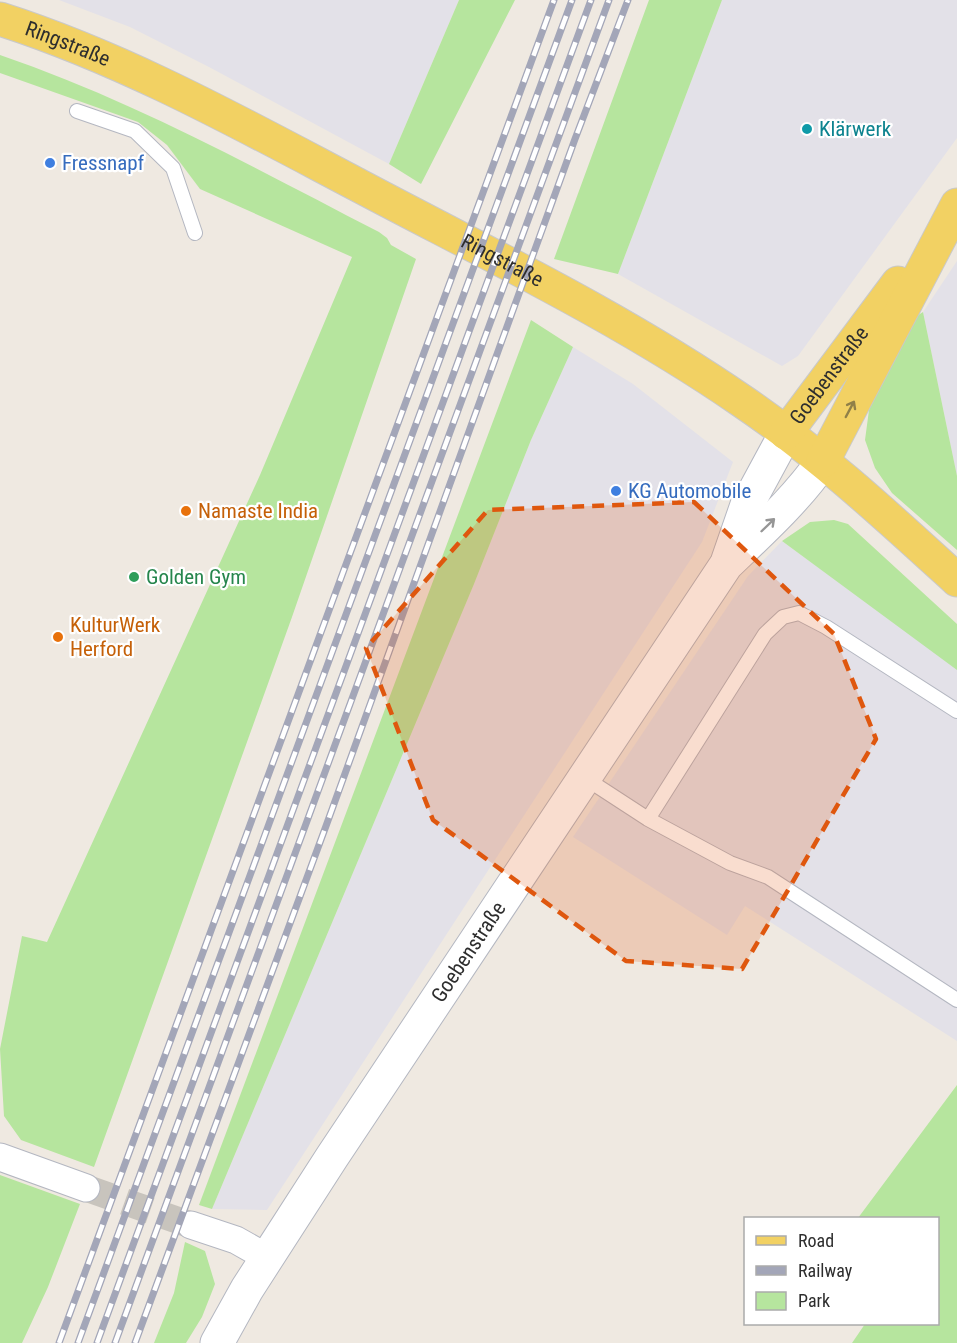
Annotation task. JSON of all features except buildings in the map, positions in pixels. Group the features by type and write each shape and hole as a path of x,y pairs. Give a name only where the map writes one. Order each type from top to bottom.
{"main road":[{"name":"Ringstraße","path":"0,19 110,60 196,100 608,318 717,385 786,433 823,461 957,580"},
{"name":"Goebenstraße","path":"786,433 957,203"},
{"name":"Goebenstraße","path":"823,461 957,203"}],"street":[{"name":"Goebenstraße","path":"726,565 747,505 786,433"},
{"name":"Goebenstraße","path":"217,1343 266,1257 726,565 807,483 823,461"},
{"path":"0,1157 86,1188"},
{"path":"191,1225 236,1240 266,1257"}],"lane":[{"path":"77,111 135,130 173,168 195,233"},
{"path":"648,819 765,634 783,617 799,613 826,627 957,711"},
{"path":"583,777 648,819 730,863 768,877 957,1000"}],"highlighted area":[{"path":"694,502 834,634 876,739 742,969 626,961 433,820 366,648 488,510"}],"shaded area":[{"path":"59,0 459,0 389,164 130,27"},
{"name":"Klärwerk","path":"722,0 957,0 957,138 798,356 782,366 618,274"},
{"path":"957,261 957,476 923,312"},
{"path":"573,347 633,384 733,462 702,542 267,1210 212,1209 474,584 531,440"},
{"path":"782,541 957,668 957,1041 745,906 727,935 573,837 748,576"}],"green space":[{"path":"459,0 515,0 421,184 389,164"},
{"path":"649,0 722,0 618,274 554,259"},
{"path":"0,55 97,93 192,136 379,232 387,238 391,245 416,259 292,617 94,1167 21,1140 4,1116 0,1049 22,936 47,942 260,475 352,257 200,189 167,145 138,122 0,73"},
{"path":"923,312 957,476 957,550 892,493 875,468 865,440 869,410 884,371 909,321"},
{"path":"531,320 573,347 531,440 474,584 212,1209 199,1205"},
{"path":"834,520 848,524 957,624 957,670 782,541 810,522"},
{"path":"957,1085 957,1343 852,1343 864,1325 939,1325 939,1217 859,1217"},
{"path":"0,1175 80,1204 48,1287 22,1343 0,1343"},
{"path":"185,1242 205,1251 215,1284 202,1317 186,1343 154,1343 174,1293"}],"tunnel":[{"path":"86,1188 191,1225"}],"railway":[{"path":"59,1343 554,0"},
{"path":"78,1343 572,0"},
{"path":"97,1343 591,0"},
{"path":"115,1343 609,0"},
{"path":"135,1343 326,826 575,139 628,0"}],"place":[{"name":"Klärwerk","path":"807,129"},
{"name":"Fressnapf","path":"50,163"},
{"name":"KG Automobile","path":"616,491"},
{"name":"Namaste India","path":"186,511"},
{"name":"Golden Gym","path":"134,577"},
{"name":"KulturWerk Herford","path":"58,637"}]}
